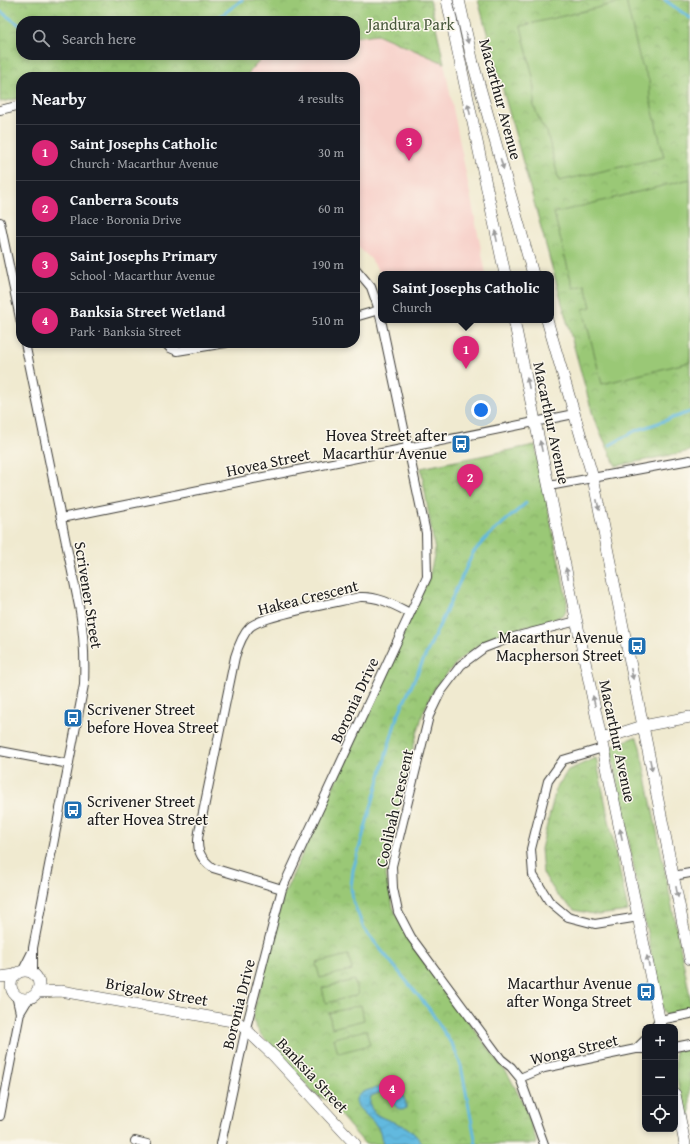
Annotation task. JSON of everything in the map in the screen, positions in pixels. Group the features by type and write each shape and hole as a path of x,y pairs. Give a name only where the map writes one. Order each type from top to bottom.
{"main road":[{"name":"Macarthur Avenue","path":"447,0 503,271"},
{"name":"Macarthur Avenue","path":"460,0 473,63 532,271"},
{"path":"460,66 473,63"},
{"name":"Macarthur Avenue","path":"515,323 659,1024"},
{"name":"Macarthur Avenue","path":"548,323 592,478 690,959"},
{"path":"602,743 643,726 690,717"},
{"path":"0,977 24,973"},
{"path":"24,973 35,991"},
{"path":"14,992 11,984 24,973"},
{"path":"0,980 14,992"},
{"name":"Brigalow Street","path":"14,992 22,999 35,991 61,991 229,1019 238,1022 246,1028"},
{"name":"Banksia Street","path":"246,1028 356,1144"},
{"path":"675,1096 685,1144"}],"street":[{"path":"0,110 16,106"},
{"path":"0,224 16,299"},
{"name":"Boronia Drive","path":"360,274 371,287 378,307"},
{"path":"360,316 378,310"},
{"name":"Boronia Drive","path":"220,1144 246,1028 282,889 428,577 426,533 382,323"},
{"name":"Scrivener Street","path":"24,973 33,948 69,764 84,685 85,659 84,633 62,518 26,348"},
{"path":"172,348 177,351 195,348"},
{"name":"Hovea Street","path":"62,518 574,414"},
{"path":"549,486 690,460"},
{"name":"Hakea Crescent","path":"282,889 213,868 206,863 198,850 199,832 235,657 243,637 249,628 265,619 360,597 370,596 380,599 410,613"},
{"name":"Coolibah Crescent","path":"544,1144 520,1078 511,1067 501,1059 411,936 398,912 393,888 392,866 429,716 440,692 461,665 484,648 510,638 577,621"},
{"path":"602,743 563,760 548,781 531,849 533,875 549,901 568,917 595,924 638,917"},
{"path":"0,751 69,764"},
{"path":"673,876 690,873"},
{"path":"0,1115 20,1013 35,991"},
{"path":"14,992 20,1013"},
{"path":"662,1024 690,1014"},
{"name":"Wonga Street","path":"636,1049 642,1043"},
{"path":"678,1046 690,1044"},
{"name":"Wonga Street","path":"520,1078 544,1068 642,1049"},
{"path":"135,1142 147,1144"}],"shaded area":[{"path":"377,34 444,63 485,271 379,271 370,258 360,249 360,72 250,72 260,60 360,60 360,36"}],"green space":[{"name":"Jandura Park","path":"0,0 430,0 444,63 377,34 360,36 360,16 16,16 16,60 260,60 250,72 16,72 16,99 0,102"},
{"path":"478,0 690,0 690,451 616,466 594,419"},
{"path":"626,1 640,60 649,80 650,99 664,157 559,181 547,132 541,124 534,106 534,82 521,26"},
{"path":"690,179 690,362 602,384 583,309 591,307 585,285 573,288 554,213"},
{"path":"535,445 567,601 567,608 564,614 553,620 525,627 481,643 459,660 435,687 423,713 408,766 386,876 393,907 405,933 426,965 509,1076 526,1109 537,1144 365,1144 327,1100 314,1094 279,1053 261,1035 253,1021 254,1010 283,896 429,578 435,551 421,468"},
{"path":"635,737 637,738 640,747 690,996 690,1010 667,1015 665,1015 662,1008 610,747"},
{"path":"596,758 628,911 598,915 574,910 557,895 543,873 541,849 556,789 568,770"},
{"path":"348,955 352,970 320,978 316,963"},
{"path":"354,980 358,995 326,1003 322,988"},
{"path":"361,1005 364,1020 332,1028 329,1013"},
{"path":"366,1030 370,1045 338,1053 334,1038"},
{"path":"690,1047 690,1144 678,1085 678,1049"}],"water":[{"path":"388,1087 395,1089 401,1094 405,1100 406,1108 403,1110 397,1108 390,1098 381,1092 371,1096 370,1103 372,1109 380,1117 407,1128 423,1144 383,1144 379,1129 375,1123 359,1108 356,1102 360,1094 371,1089"}],"waterway":[{"path":"221,16 242,0"},
{"path":"665,0 690,18"},
{"path":"0,11 16,22"},
{"path":"610,445 635,431 690,412"},
{"path":"476,1144 461,1066 454,1048 430,1010 364,929 353,901 351,887 353,870 397,717 473,553 486,538 526,503"}],"place":[{"name":"Saint Josephs Primary","path":"409,161"},
{"name":"Saint Josephs Catholic","path":"466,369"},
{"name":"Hovea Street after Macarthur Avenue","path":"461,444"},
{"name":"Canberra Scouts","path":"470,497"},
{"name":"Macarthur Avenue Macpherson Street","path":"637,646"},
{"name":"Scrivener Street before Hovea Street","path":"73,718"},
{"name":"Scrivener Street after Hovea Street","path":"73,810"},
{"name":"Macarthur Avenue after Wonga Street","path":"646,992"},
{"name":"Banksia Street Wetland","path":"392,1108"}]}
